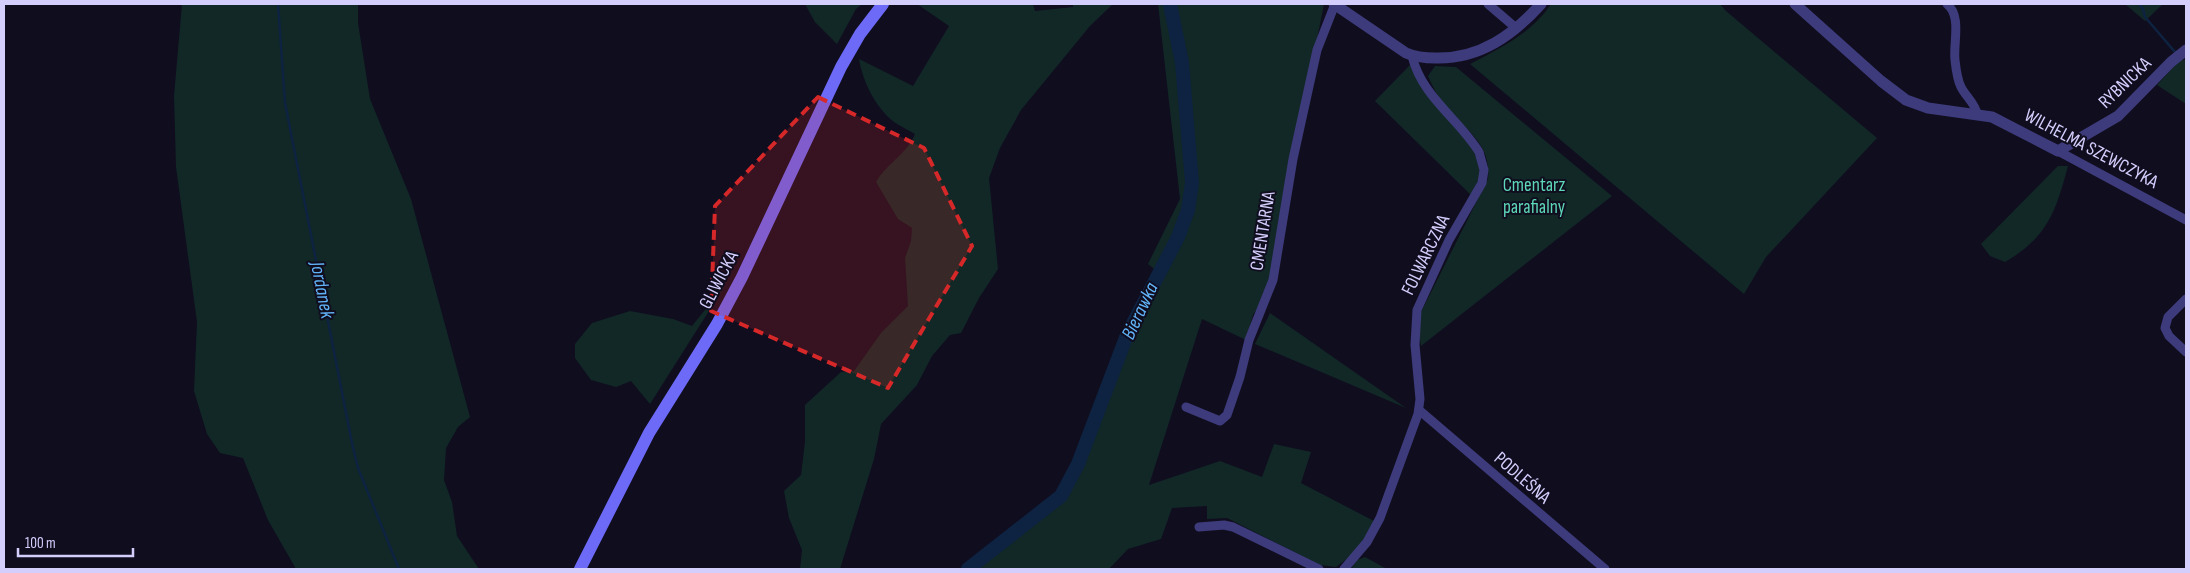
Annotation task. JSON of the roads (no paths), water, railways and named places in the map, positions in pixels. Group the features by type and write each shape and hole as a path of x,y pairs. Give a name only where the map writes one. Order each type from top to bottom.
{"main road":[{"name":"GLIWICKA","path":"580,569 649,433 735,290 845,60 860,34 883,4"}],"street":[{"name":"CMENTARNA","path":"1186,407 1220,421 1227,415 1249,340 1273,280 1293,159 1317,50 1334,4 1412,56 1448,58 1470,54 1490,46 1516,28 1542,4"},
{"path":"1488,4 1516,28"},
{"name":"WILHELMA SZEWCZYKA","path":"1795,4 1901,97 1928,108 1977,114 2001,121 2186,220"},
{"path":"1947,4 1952,8 1955,16 1955,59 1958,81 1977,114"},
{"name":"RYBNICKA","path":"2058,151 2118,116 2171,62 2186,50"},
{"name":"FOLWARCZNA","path":"1344,569 1367,542 1380,518 1419,410 1420,399 1414,345 1419,305 1452,235 1480,188 1484,170 1483,160 1474,144 1439,106 1423,83 1412,56"},
{"path":"2186,299 2172,313 2165,324 2167,334 2186,352"},
{"name":"PODLEŚNA","path":"1419,410 1605,569"},
{"path":"1199,527 1224,525 1233,527 1319,569"}],"waterway":[{"name":"Jordanek","path":"278,4 285,103 352,443 358,468 399,569"},
{"name":"Bierawka","path":"968,569 1061,496 1078,464 1127,335 1178,237 1188,210 1192,183 1182,63 1170,4"},
{"path":"2139,4 2143,9 2145,17 2175,52"}],"park label":[{"name":"Cmentarz parafialny","path":"1534,196"}]}
